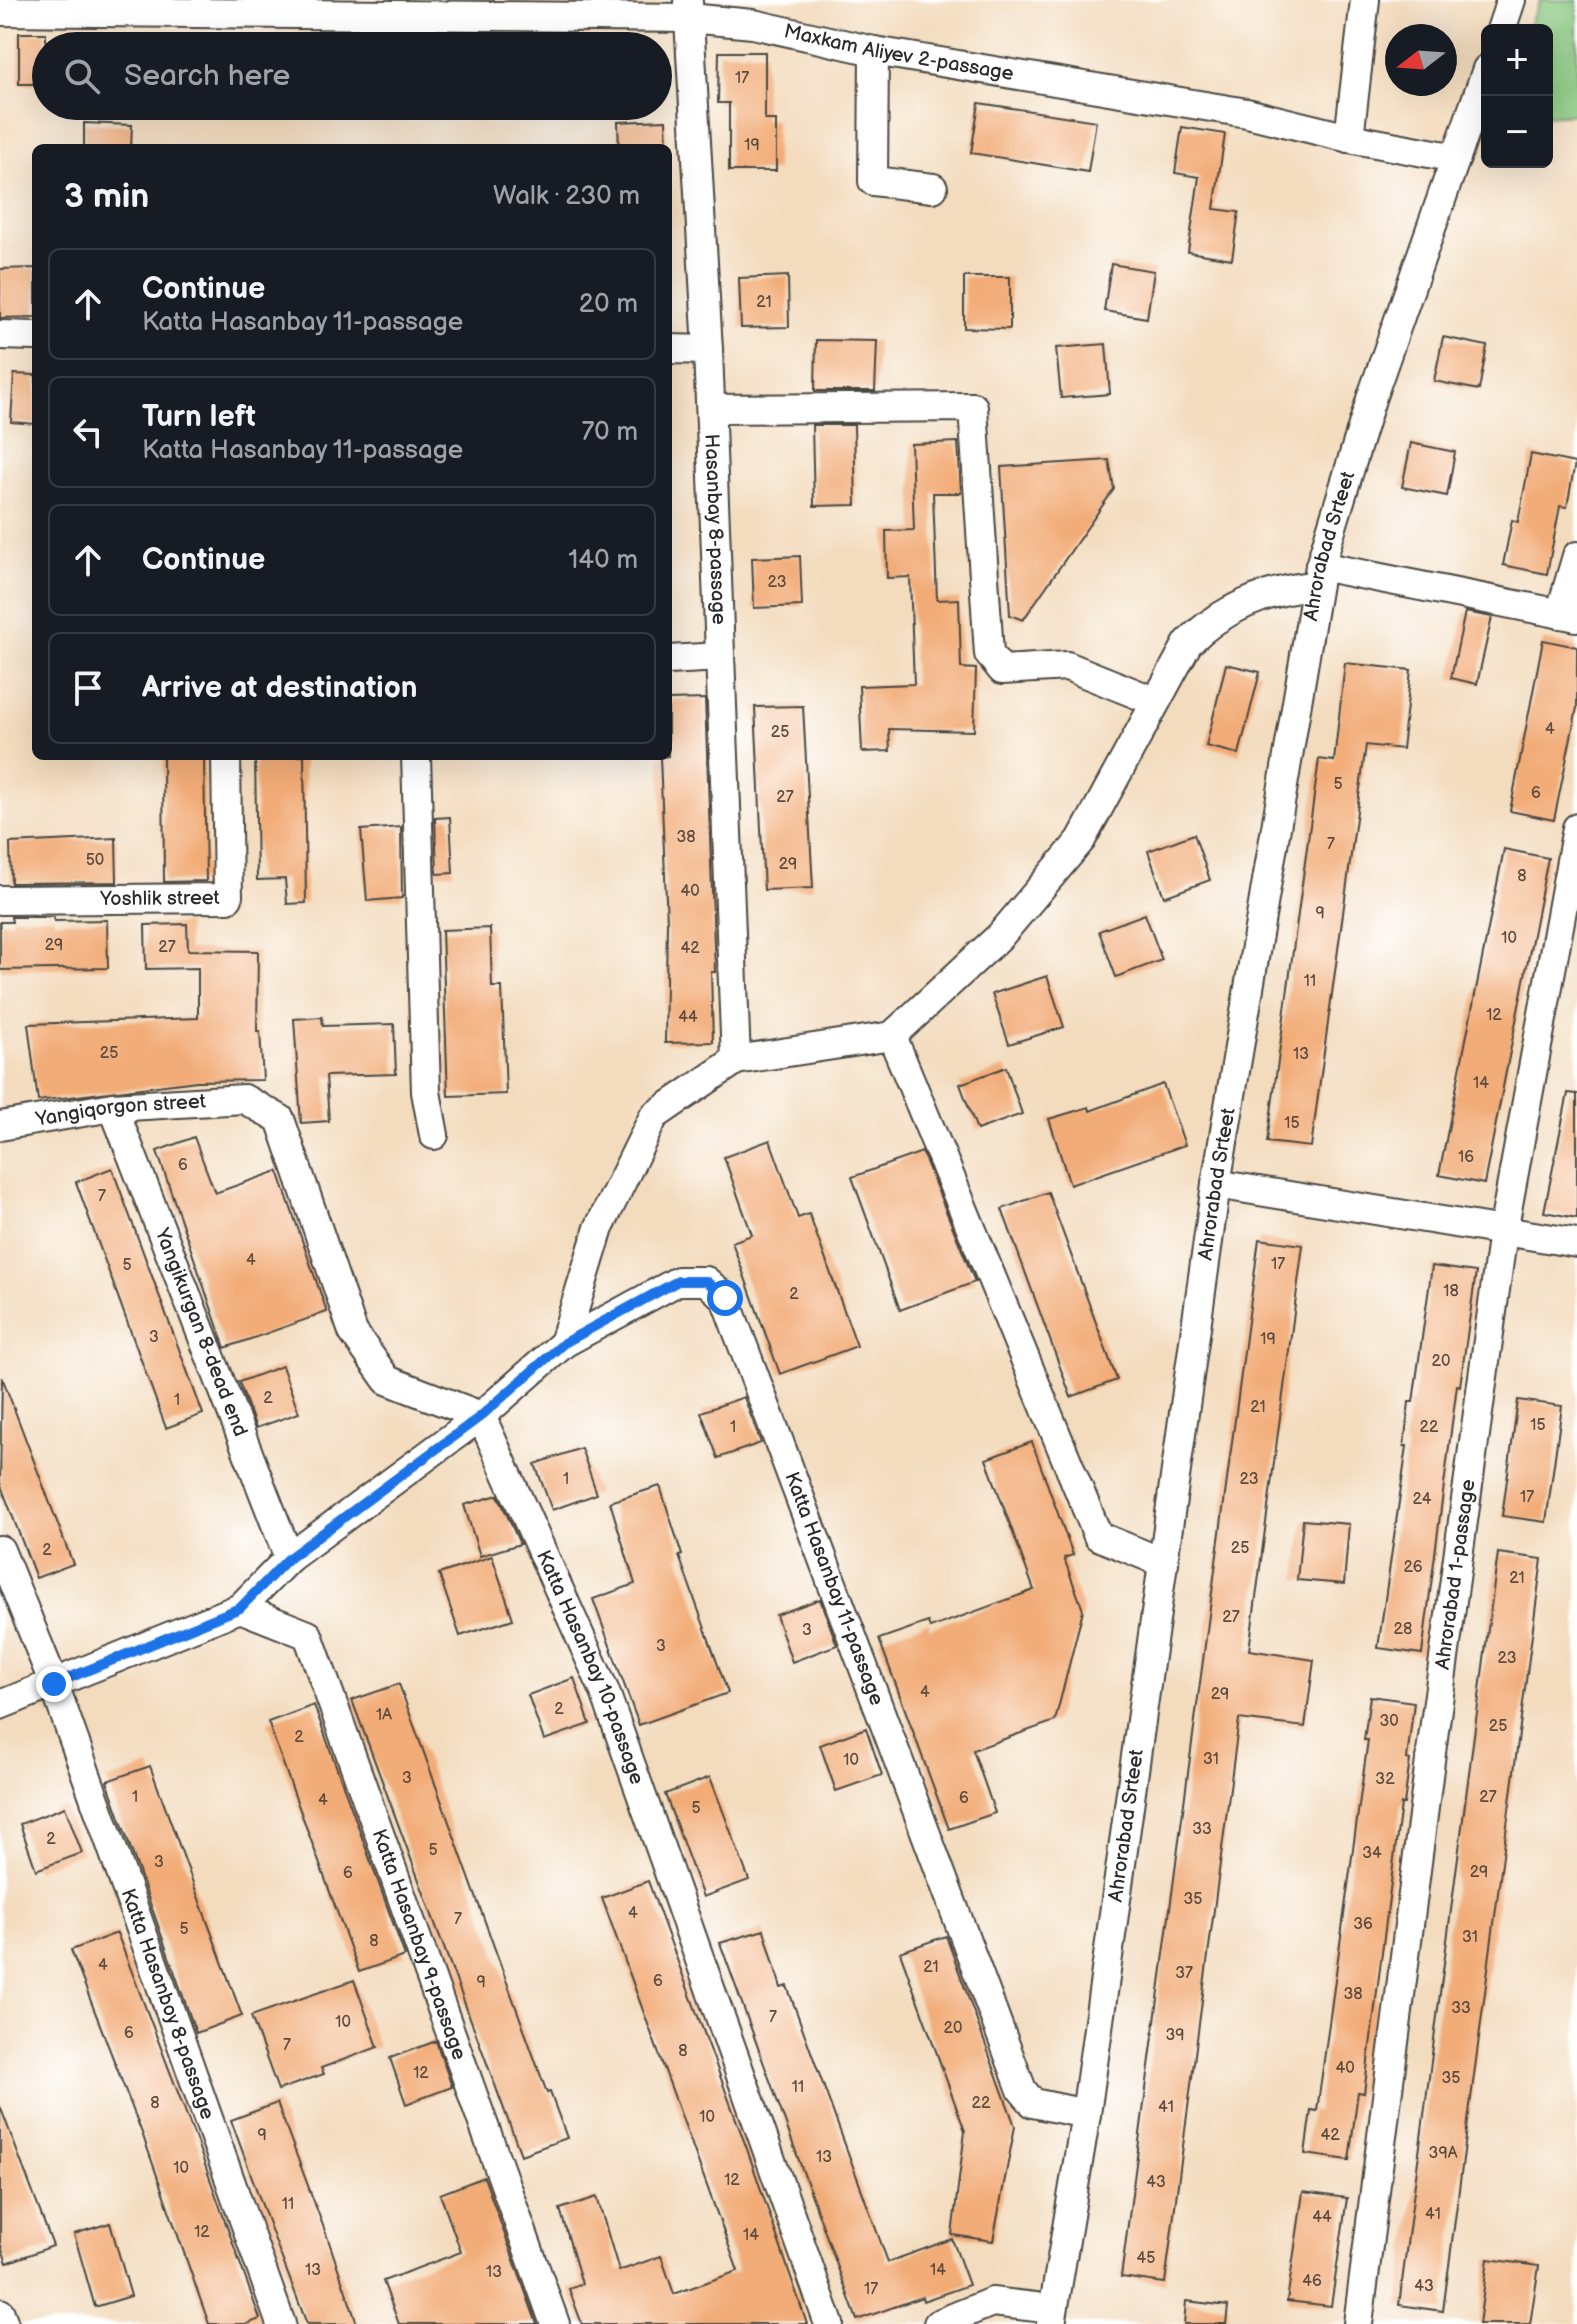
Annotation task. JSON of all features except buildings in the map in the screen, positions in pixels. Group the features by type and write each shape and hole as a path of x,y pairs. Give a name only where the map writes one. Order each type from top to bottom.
{"street":[{"path":"1349,138 1365,0"},
{"path":"1503,24 1511,0"},
{"name":"Maxkam Aliyev 2-passage","path":"0,11 688,9 874,51 1247,113 1349,138 1456,158"},
{"name":"Hasanbay 8-passage","path":"688,9 711,409 736,1060"},
{"path":"874,51 873,181 933,188"},
{"name":"Ahrorabad Srteet","path":"1052,2316 1086,2114 1216,1184 1318,576 1371,399 1481,86"},
{"path":"0,335 32,336"},
{"path":"672,349 708,350"},
{"path":"711,409 973,407 989,654 1002,670 1067,666 1154,701"},
{"path":"564,1343 599,1228 654,1116 736,1060 892,1036 1000,936 1081,840 1154,701 1188,643 1204,627 1247,603 1318,576 1568,616 1577,556"},
{"path":"672,660 720,657"},
{"name":"Yoshlik street","path":"0,900 228,898 226,760"},
{"path":"416,760 426,1092 434,1135"},
{"name":"Ahrorabad 1-passage","path":"1358,2324 1432,1745 1503,1232 1577,828"},
{"path":"892,1036 1098,1536 1164,1563"},
{"name":"Yangiqorgon street","path":"0,1126 113,1107 244,1099 280,1119 353,1332 387,1380 481,1416"},
{"name":"Yangikurgan 8-dead end","path":"113,1107 289,1558"},
{"path":"1216,1184 1577,1243"},
{"name":"Katta Hasanbay 11-passage","path":"240,1608 289,1558 481,1416 564,1343 678,1281 706,1281 725,1298 1022,2090 1033,2103 1086,2114"},
{"name":"Katta Hasanbay 10-passage","path":"481,1416 605,1692 829,2324"},
{"name":"Katta Hasanboy 8-passage","path":"0,1550 54,1684 281,2324"},
{"path":"0,1705 240,1608"},
{"name":"Katta Hasanbay 9-passage","path":"240,1608 308,1635 555,2324"},
{"path":"938,2324 992,2302 1052,2316"},
{"path":"0,2313 4,2324"}],"green space":[{"path":"1540,0 1577,0 1577,114 1553,116 1553,24 1530,24"}],"route":[{"path":"54,1684 240,1608 289,1558 481,1416 564,1343 678,1281 706,1281 725,1298"}]}
